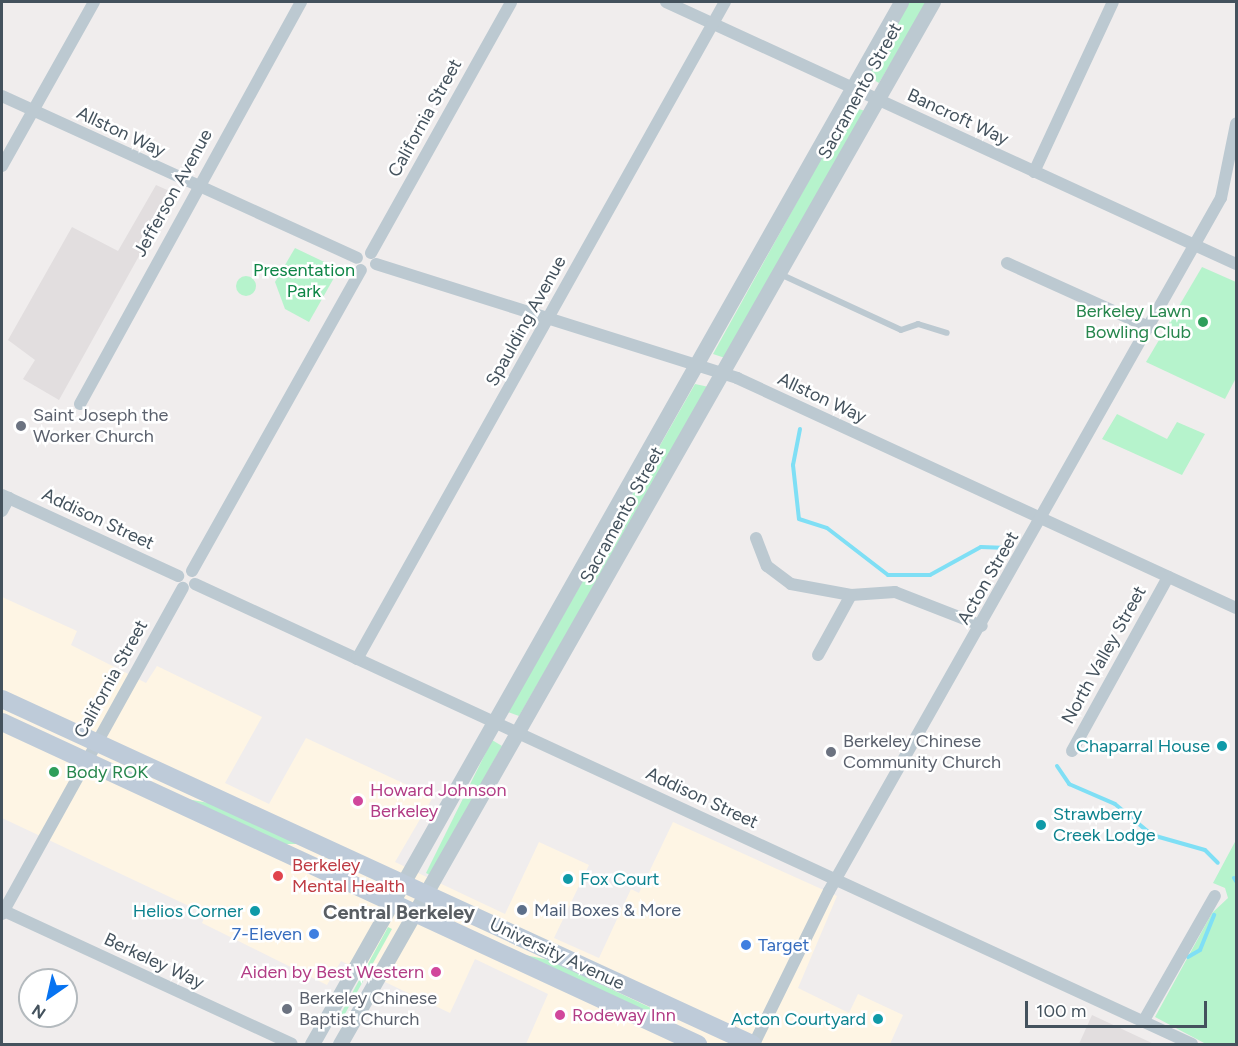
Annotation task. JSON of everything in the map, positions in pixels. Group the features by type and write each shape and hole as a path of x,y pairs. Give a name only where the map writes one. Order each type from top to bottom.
{"main road":[{"name":"University Avenue","path":"2,699 753,1044"},
{"name":"University Avenue","path":"2,722 698,1044"}],"street":[{"path":"2,166 94,2"},
{"name":"Jefferson Avenue","path":"80,404 197,186 301,2"},
{"name":"California Street","path":"373,258 511,2"},
{"name":"Bancroft Way","path":"666,2 1236,264"},
{"name":"Spaulding Avenue","path":"357,659 725,2"},
{"name":"Sacramento Street","path":"312,1044 901,2"},
{"name":"Sacramento Street","path":"340,1044 413,913 724,374 933,2"},
{"path":"1034,172 1113,2"},
{"name":"Allston Way","path":"2,96 359,264"},
{"name":"Acton Street","path":"753,1044 837,880 1042,520 1225,190 1236,124"},
{"path":"359,264 373,258"},
{"path":"186,583 359,264 373,258"},
{"name":"Allston Way","path":"373,258 548,319 724,374 1236,608"},
{"path":"1007,263 1149,327"},
{"path":"2,511 5,496"},
{"name":"Addison Street","path":"5,496 186,583 357,659 1192,1044"},
{"path":"756,538 767,566 791,584 851,595 895,592 982,626"},
{"name":"North Valley Street","path":"1072,751 1168,578"},
{"name":"California Street","path":"2,911 186,583"},
{"path":"818,655 851,595"},
{"path":"1143,1022 1215,896"},
{"name":"Berkeley Way","path":"2,911 292,1044"}],"lane":[{"path":"780,274 901,330 918,324 947,333"}],"shaded area":[{"path":"156,185 174,193 59,400 23,379 35,360 8,340 72,227 118,251"},
{"path":"2,597 77,631 71,645 146,683 157,666 262,717 225,783 269,804 306,738 433,797 395,862 505,914 539,842 589,865 554,938 599,958 631,889 639,893 673,822 837,896 798,988 849,1013 858,994 903,1015 890,1044 526,1044 548,994 475,959 450,1013 341,961 327,985 202,923 206,914 2,818"},
{"path":"1092,1015 1154,1044 1079,1044"}],"green space":[{"path":"909,2 927,2 879,83 867,76"},
{"path":"850,106 865,111 725,358 713,354"},
{"name":"Presentation Park","path":"295,248 339,269 309,322 285,309 275,282"},
{"name":"Berkeley Lawn Bowling Club","path":"1202,267 1236,282 1236,378 1225,399 1146,362"},
{"path":"242,276 250,276 256,282 256,290 250,296 242,296 236,290 236,282"},
{"path":"695,384 709,387 519,716 508,712"},
{"path":"1117,414 1167,439 1177,422 1205,434 1182,475 1102,439"},
{"path":"492,740 502,746 430,875 426,873"},
{"path":"187,799 209,803 299,844 282,844"},
{"path":"1236,840 1236,1044 1206,1044 1155,1017 1212,913 1228,898 1225,888 1213,883"},
{"path":"388,927 392,929 341,1021 338,1019"},
{"path":"525,955 549,960 664,1014 646,1013"}],"waterway":[{"path":"800,429 793,465 799,519 827,528 888,575 930,575 981,547 1008,548"},
{"path":"1057,766 1069,784 1115,804 1152,835 1205,850 1218,863"},
{"path":"1188,957 1200,950 1214,915"}],"place":[{"name":"Berkeley Lawn Bowling Club","path":"1203,322"},
{"name":"Saint Joseph the Worker Church","path":"21,426"},
{"name":"Chaparral House","path":"1222,746"},
{"name":"Berkeley Chinese Community Church","path":"831,752"},
{"name":"Body ROK","path":"54,772"},
{"name":"Howard Johnson Berkeley","path":"358,801"},
{"name":"Strawberry Creek Lodge","path":"1041,825"},
{"name":"Berkeley Mental Health","path":"278,876"},
{"name":"Fox Court","path":"568,879"},
{"name":"Mail Boxes & More","path":"522,910"},
{"name":"Helios Corner","path":"255,911"},
{"name":"7-Eleven","path":"314,934"},
{"name":"Target","path":"746,945"},
{"name":"Aiden by Best Western","path":"436,972"},
{"name":"Berkeley Chinese Baptist Church","path":"287,1009"},
{"name":"Rodeway Inn","path":"560,1015"},
{"name":"Acton Courtyard","path":"878,1019"}],"district":[{"name":"Central Berkeley","path":"399,912"}]}
